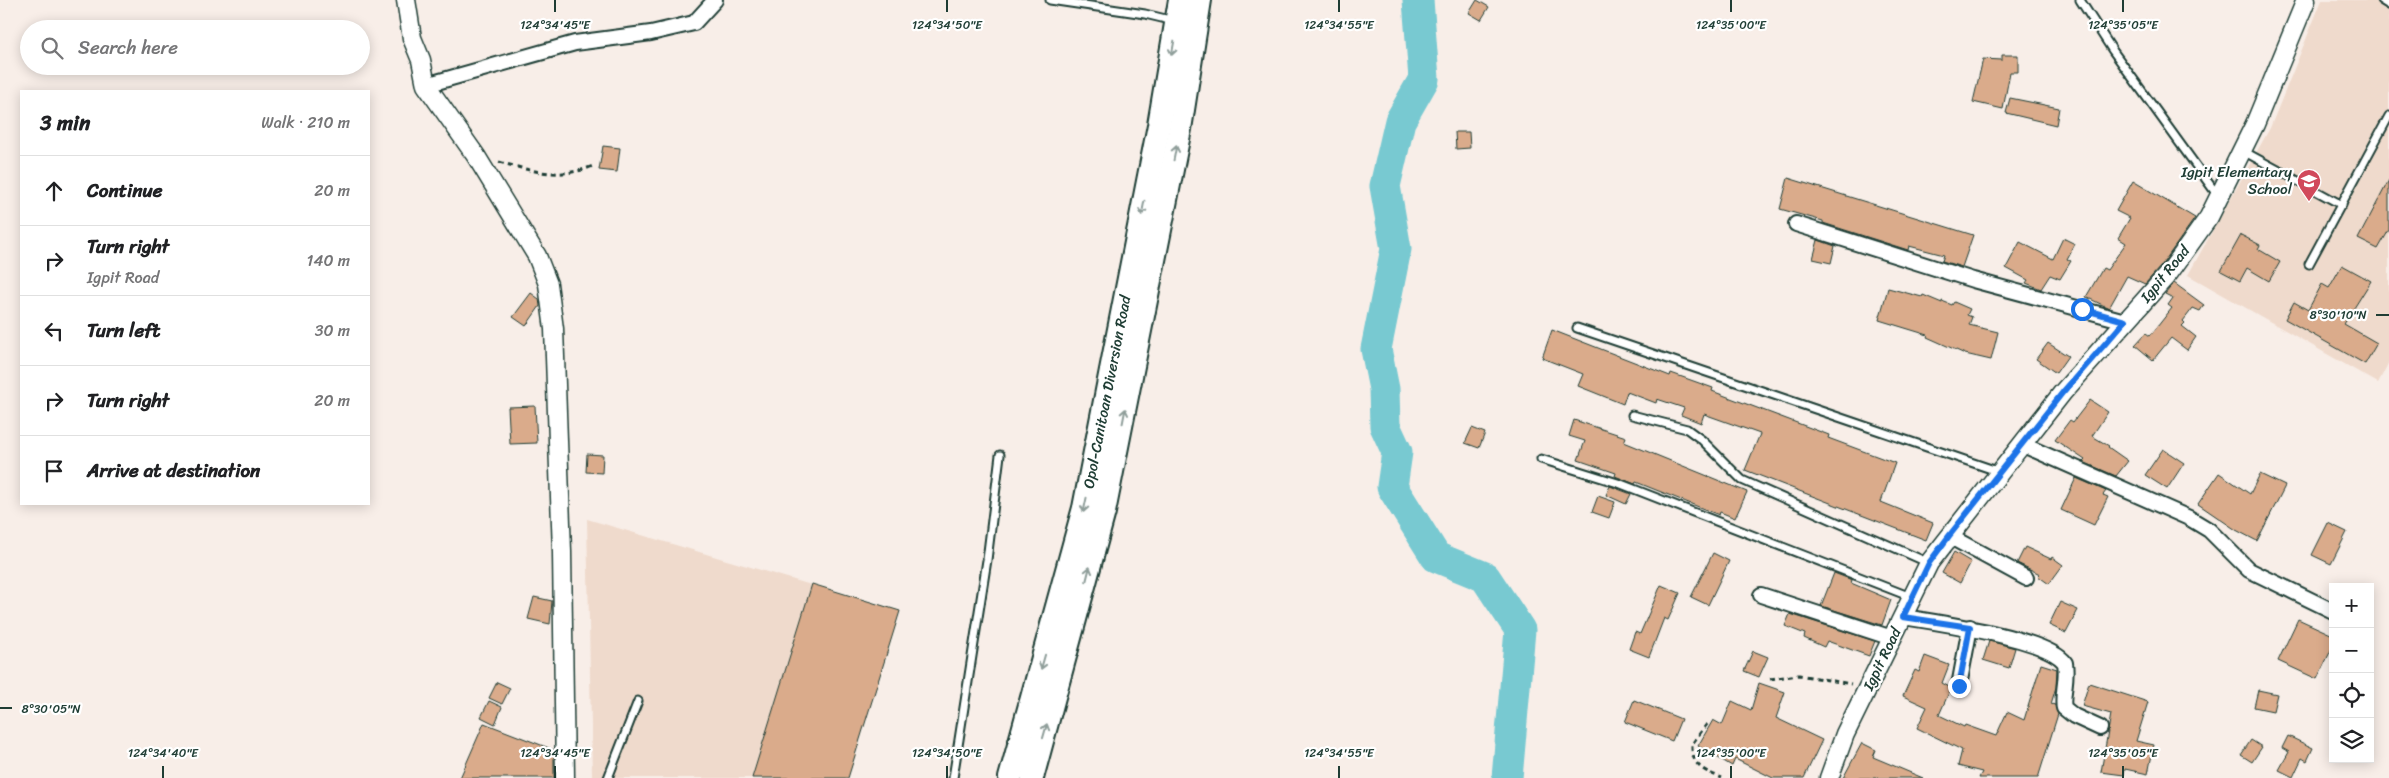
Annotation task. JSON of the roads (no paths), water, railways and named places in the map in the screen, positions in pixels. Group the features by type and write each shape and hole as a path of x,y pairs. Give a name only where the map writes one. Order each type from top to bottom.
{"main road":[{"name":"Opol-Canitoan Diversion Road","path":"1032,778 1104,512 1180,129 1200,0"},
{"name":"Opol-Canitoan Diversion Road","path":"1010,778 1084,508 1159,125 1178,11"}],"street":[{"path":"406,0 412,38 421,60 426,85 476,156 537,256 548,284 554,329 562,542 565,778"},
{"path":"426,85 575,43 651,33 694,23 715,0"},
{"name":"Igpit Road","path":"1831,777 1845,734 1929,563 2063,392 2169,273 2209,217 2243,151 2306,0"},
{"path":"1796,224 1973,280 2125,321"},
{"path":"2022,444 2188,518 2209,530 2249,570 2329,608"},
{"path":"1949,536 2026,578"},
{"path":"1761,595 1892,638"},
{"path":"1903,617 1970,627 2052,651 2062,658 2067,670 2063,698 2064,708 2074,716 2100,728"},
{"path":"1959,686 1970,627"}],"lane":[{"path":"1050,0 1145,14 1178,11"},
{"path":"2080,0 2113,51 2220,198"},
{"path":"2381,0 2389,5"},
{"path":"2308,264 2389,116"},
{"path":"2243,151 2342,205"},
{"path":"1577,328 2000,472"},
{"path":"1632,415 1687,429 1702,440 1742,480 1929,563"},
{"path":"953,778 987,560 1000,455"},
{"path":"1541,459 1621,484 1913,598"},
{"path":"608,778 638,701"}],"waterway":[{"path":"1418,0 1424,79 1400,121 1385,186 1396,249 1376,349 1384,389 1385,426 1397,452 1392,487 1436,557 1485,577 1520,630 1507,778"}],"place":[{"name":"Igpit Elementary School","path":"2309,202"}]}
